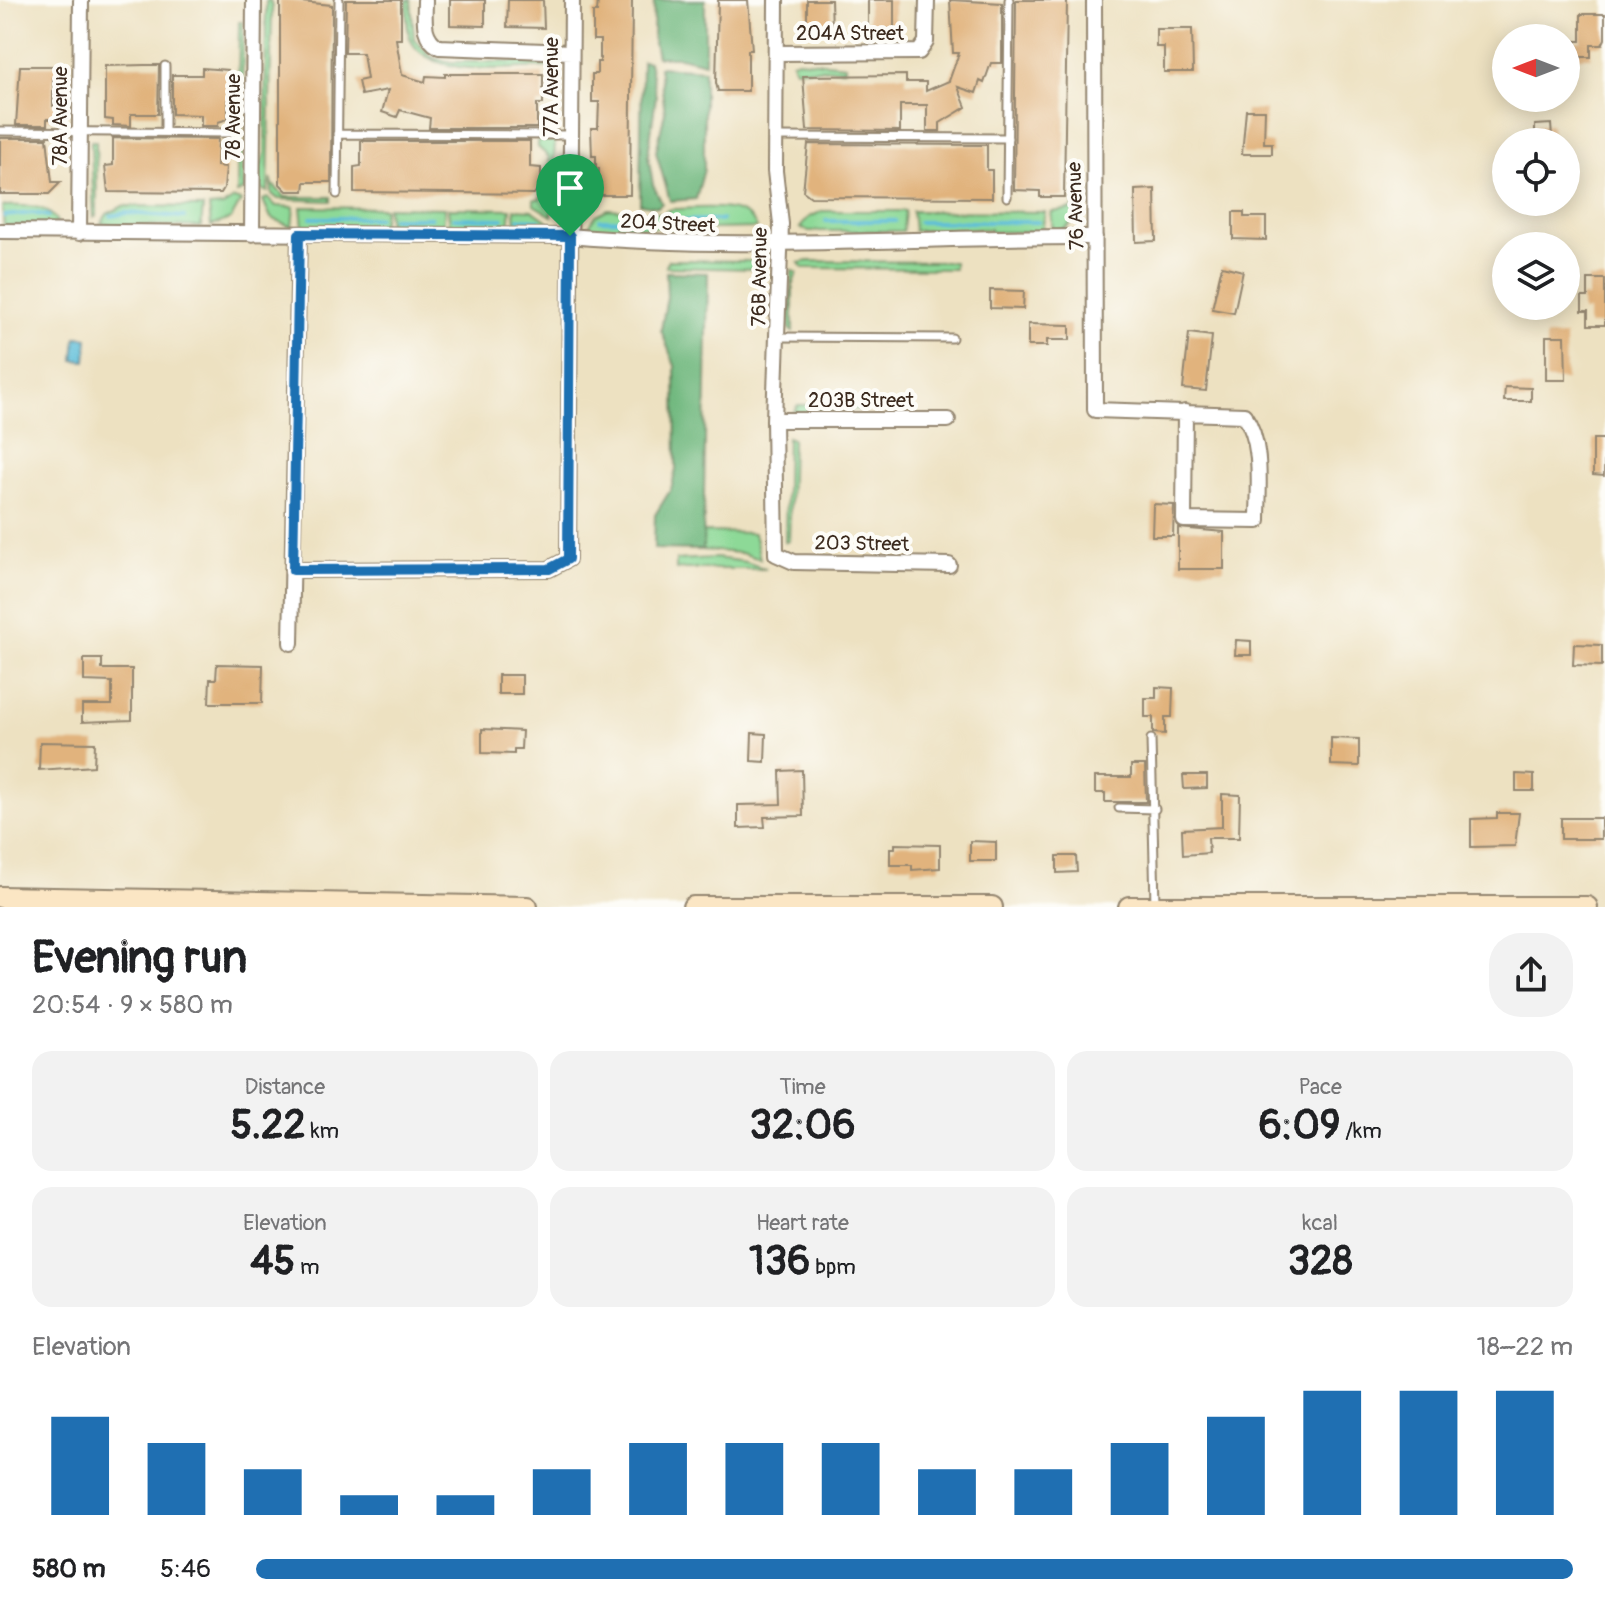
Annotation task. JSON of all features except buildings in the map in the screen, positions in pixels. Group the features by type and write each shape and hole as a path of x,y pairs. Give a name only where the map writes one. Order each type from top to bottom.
{"main road":[{"path":"13,901 527,907"},
{"path":"693,907 992,907"},
{"path":"1129,907 1587,907"}],"street":[{"name":"78A Avenue","path":"79,233 81,0"},
{"name":"78 Avenue","path":"252,234 254,0"},
{"path":"425,0 425,30 432,43 446,49 571,52"},
{"name":"77A Avenue","path":"293,570 549,569 568,559 572,0"},
{"name":"76B Avenue","path":"776,0 774,137 779,246 774,420 776,554"},
{"name":"204A Street","path":"776,53 907,53 924,49 927,0"},
{"name":"76 Avenue","path":"1094,0 1095,410 1185,412"},
{"name":"204 Street","path":"0,231 570,236 663,245 779,246 909,238 1095,237"},
{"path":"291,643 299,234"},
{"path":"1185,412 1244,415 1252,427 1258,472 1258,521 1184,520 1185,412"},
{"name":"203B Street","path":"774,420 948,420"},
{"name":"203 Street","path":"776,554 794,562 949,565"}],"lane":[{"path":"337,194 339,0"},
{"path":"1007,197 1009,0"},
{"path":"165,66 165,132"},
{"path":"0,131 232,133"},
{"path":"337,134 571,135"},
{"path":"774,137 1008,138"},
{"path":"778,337 952,338"},
{"path":"1151,739 1155,907"},
{"path":"1119,808 1155,809"}],"green space":[{"path":"266,0 270,0 272,8 268,192 261,189 260,168 265,153"},
{"path":"407,0 411,0 414,39 433,58 451,62 553,62 550,67 494,69 452,66 433,60 419,51 410,38"},
{"path":"654,0 705,0 705,63 680,57 657,57 653,38"},
{"path":"239,22 243,22 244,190 237,193"},
{"path":"642,61 649,62 656,96 648,155 653,185 662,203 658,207 640,204"},
{"path":"792,62 845,65 845,69 795,69"},
{"path":"659,67 704,70 704,169 696,199 670,201 656,152 665,112"},
{"path":"91,141 96,141 97,215 94,217"},
{"path":"538,141 555,141 552,216 534,205 534,199 539,199 549,187 549,157 538,147"},
{"path":"271,179 285,197 331,197 331,201 278,199 272,194"},
{"path":"1075,193 1083,195 1077,214 1066,227 1053,232 1051,212 1073,209"},
{"path":"268,198 276,206 294,207 292,227 271,218 263,200"},
{"path":"234,199 241,201 231,219 211,226 209,207 223,206"},
{"path":"2,206 41,209 54,217 58,224 4,226"},
{"path":"123,206 203,207 201,227 101,224 107,214"},
{"path":"301,207 384,208 382,228 303,227"},
{"path":"387,207 445,208 443,228 389,228"},
{"path":"448,208 511,209 509,229 450,229"},
{"path":"515,209 532,210 551,223 541,228 516,228"},
{"path":"608,209 660,213 660,227 597,229 589,226 596,215"},
{"path":"732,210 743,213 757,228 668,230 666,211"},
{"path":"822,211 905,211 903,231 809,231 800,228 808,218"},
{"path":"912,211 1045,212 1042,232 990,232 990,229 914,231"},
{"path":"668,260 757,262 754,269 666,267"},
{"path":"954,262 954,269 803,268 799,263"},
{"path":"792,270 797,273 793,284 793,332 789,329"},
{"path":"666,272 708,273 703,550 654,549 655,515 671,489 676,470 675,366 661,330 667,297"},
{"path":"798,405 859,405 867,409 799,413 794,411"},
{"path":"787,437 792,439 789,541 785,542"},
{"path":"703,532 754,533 760,559 741,553 703,550"},
{"path":"716,558 746,562 766,569 676,569 676,560"}],"water":[{"path":"76,337 88,338 86,361 74,360"}],"waterway":[{"path":"4,216 33,213 48,216"},
{"path":"111,216 126,213 184,217"},
{"path":"311,218 378,218"},
{"path":"392,218 431,218"},
{"path":"454,218 503,219"},
{"path":"519,219 539,220"},
{"path":"600,220 654,221"},
{"path":"668,221 722,220"},
{"path":"826,221 895,221"},
{"path":"918,222 1038,222"}],"route":[{"path":"299,234 570,236 568,559 549,569 293,570 299,234"}]}
